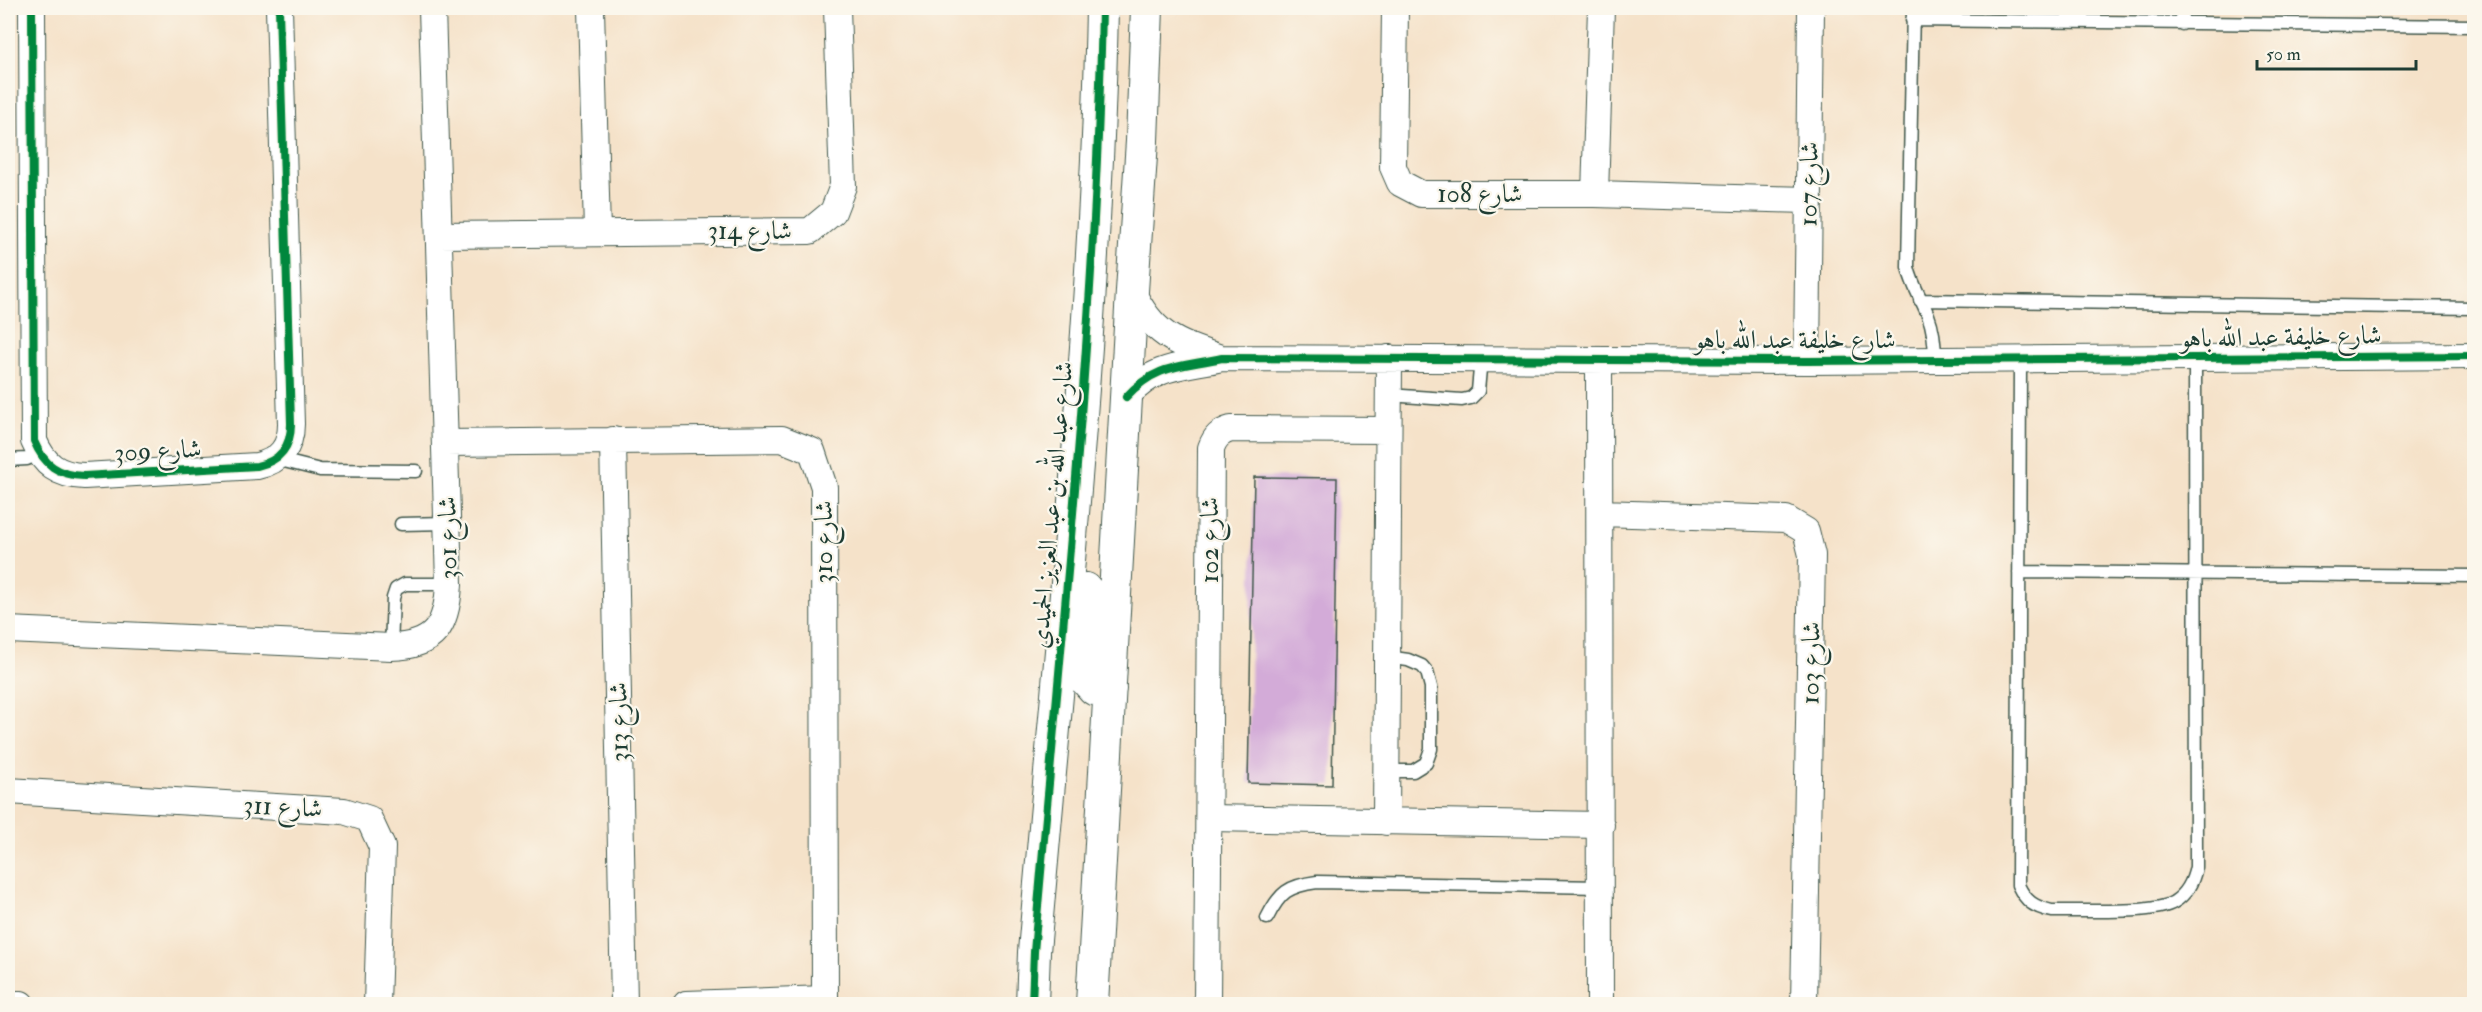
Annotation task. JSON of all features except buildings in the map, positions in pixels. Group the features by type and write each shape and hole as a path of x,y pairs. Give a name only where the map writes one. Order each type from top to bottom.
{"street":[{"path":"32,8 33,428 34,441 39,453"},
{"path":"276,459 288,444 291,424 279,8"},
{"name":"شارع 301","path":"8,630 391,647 417,644 428,639 438,630 448,606 449,584 432,8"},
{"path":"591,8 597,232"},
{"name":"شارع 314","path":"439,235 810,231 834,212 843,186 837,8"},
{"name":"شارع عبد الله بن عبد العزيز الحميدي","path":"1032,1005 1045,826 1083,403 1102,8"},
{"path":"1093,1003 1142,141 1147,8"},
{"name":"شارع 108","path":"1395,8 1393,167 1400,183 1421,194 1595,194 1808,200"},
{"path":"1595,194 1601,8"},
{"name":"شارع 107","path":"1807,361 1811,8"},
{"name":"شارع خليفة عبد الله باهو","path":"1132,291 1149,321 1169,339 1222,358"},
{"name":"شارع خليفة عبد الله باهو","path":"1126,397 1137,386 1161,370 1222,358 2020,361 2475,356"},
{"path":"1386,822 1389,358"},
{"path":"1599,360 1600,1005"},
{"path":"1083,403 1089,498 1083,674 1086,683 1094,689 1110,688"},
{"name":"شارع 102","path":"1207,1005 1211,448 1215,438 1231,429 1388,430"},
{"name":"شارع 310","path":"446,443 782,439 812,452 824,487 825,1002"},
{"name":"شارع 313","path":"613,440 624,1005"},
{"name":"شارع 309","path":"39,453 47,464 71,476 257,466 276,459"},
{"name":"شارع 103","path":"1601,513 1786,519 1806,531 1812,555 1804,1005"},
{"name":"شارع 311","path":"8,791 344,811 369,819 382,847 377,1005"},
{"path":"1209,818 1601,825"},
{"path":"1011,1005 1022,914 1045,826"},
{"path":"686,1005 825,1002"},
{"path":"8,1004 21,1005"}],"lane":[{"path":"2182,8 2182,24"},
{"path":"1935,361 1932,330 1914,290 1908,267 1912,14 2182,24 2475,26"},
{"path":"1920,300 2475,308"},
{"path":"1388,395 1462,400 1471,398 1478,391 1481,358"},
{"path":"2020,361 2018,885 2025,899 2037,908 2052,911 2164,907 2182,896 2194,878 2196,867 2195,359"},
{"path":"8,460 27,459 39,453"},
{"path":"276,459 320,470 416,471"},
{"path":"401,524 447,523"},
{"path":"2019,572 2475,576"},
{"path":"391,647 393,598 396,590 405,584 449,584"},
{"path":"1386,771 1413,771 1426,763 1431,749 1430,679 1422,666 1408,660 1387,657"},
{"path":"1267,918 1282,894 1292,887 1317,882 1601,887"}],"cycle path":[{"path":"32,8 34,441 42,456 53,467 59,471 84,476 257,466 278,457 289,440 291,424 279,8"},
{"path":"1032,1004 1034,952 1085,362 1093,244 1102,8"},
{"path":"1126,397 1148,378 1170,368 1222,358 1807,361 2474,356"}]}
